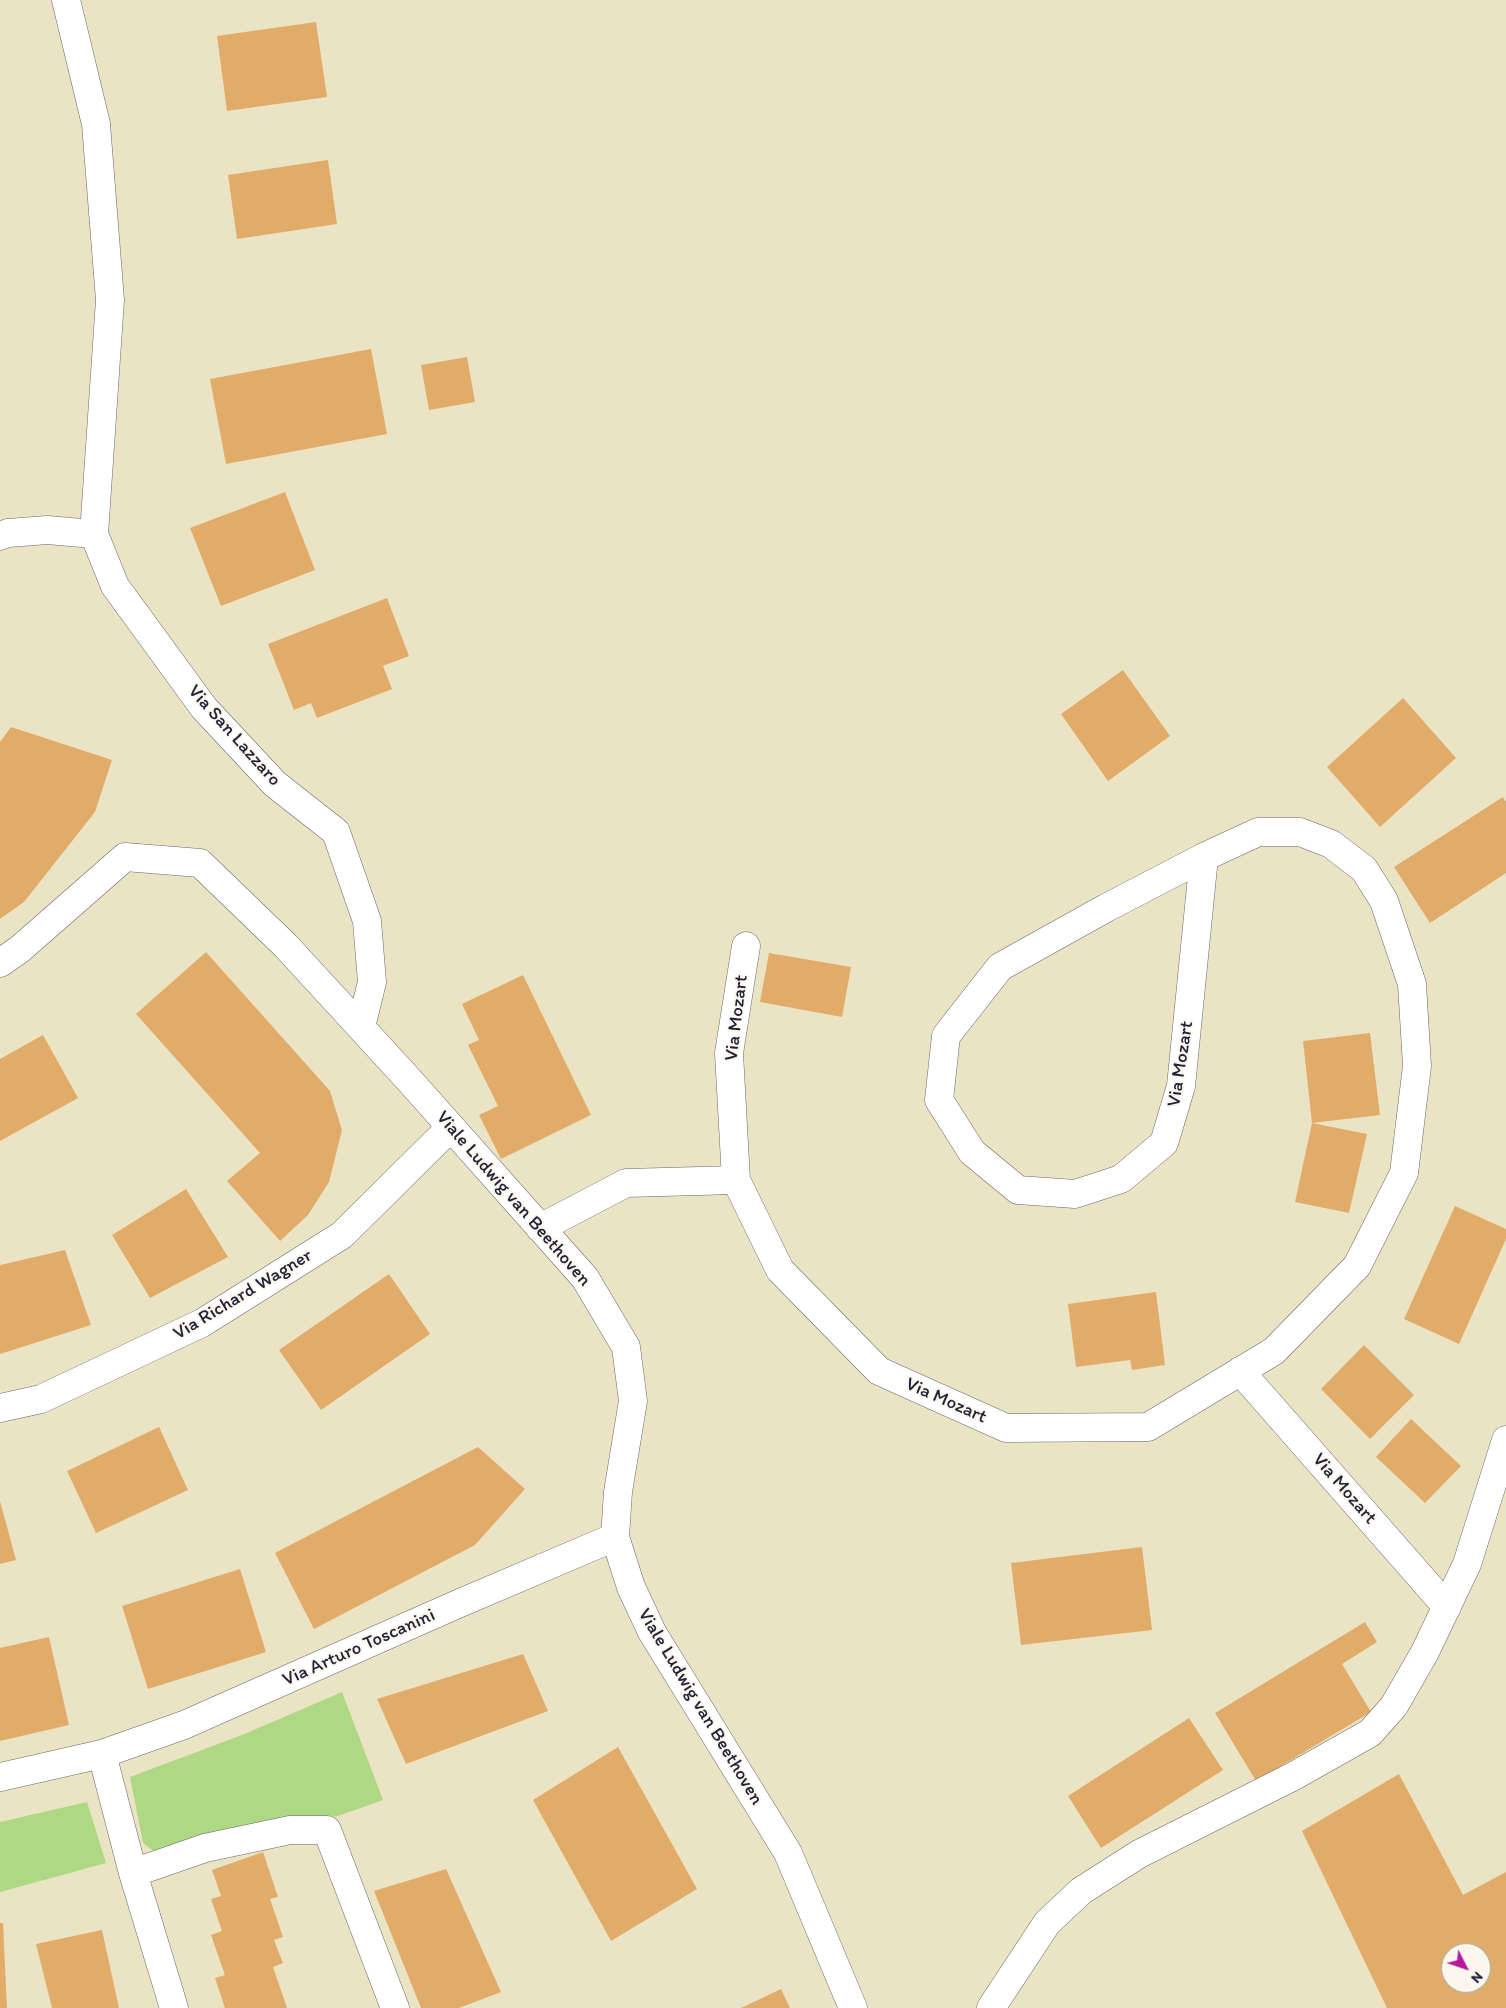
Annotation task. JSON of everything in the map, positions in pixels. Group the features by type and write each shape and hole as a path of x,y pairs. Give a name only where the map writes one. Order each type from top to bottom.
{"street":[{"path":"0,536 8,533 47,530 94,534 110,300 96,124 66,0"},
{"name":"Via San Lazzaro","path":"94,534 115,586 204,708 275,784 336,832 367,921 372,982 361,1027"},
{"name":"Via Mozart","path":"746,946 729,1053 736,1180 780,1270 879,1371 1006,1428 1148,1427 1274,1351 1357,1266 1404,1173 1416,1066 1412,984 1384,901 1364,869 1331,844 1300,832 1258,832 1204,857 1106,908 1000,967 946,1036 939,1100 972,1152 1018,1190 1075,1194 1121,1179 1164,1143 1181,1086 1204,857"},
{"name":"Viale Ludwig van Beethoven","path":"0,962 20,949 125,857 200,863 286,946 361,1027 585,1278 626,1347 633,1401 618,1492 616,1537 631,1587 652,1632 788,1853 853,2008"},
{"name":"Via Richard Wagner","path":"0,1408 41,1399 210,1318 342,1235 451,1127"},
{"path":"540,1228 626,1183 736,1180"},
{"name":"Via Mozart","path":"1240,1371 1447,1607"},
{"path":"991,2008 1046,1923 1081,1891 1139,1854 1292,1777 1370,1733 1394,1706 1425,1652 1467,1564 1506,1440"},
{"name":"Via Arturo Toscanini","path":"0,1777 102,1754 184,1725 460,1603 616,1537"},
{"path":"102,1754 133,1873 174,2008"},
{"path":"133,1873 206,1848 290,1830 327,1830 395,2008"}],"green space":[{"path":"342,1692 383,1800 338,1816 267,1826 155,1852 143,1843 130,1777 242,1735"},
{"path":"87,1802 106,1863 0,1892 0,1822"}],"building":[{"path":"316,22 327,97 227,111 217,36"},
{"path":"328,160 337,224 237,239 228,175"},
{"path":"371,349 387,434 226,464 210,379"},
{"path":"467,357 475,402 429,410 421,365"},
{"path":"285,492 315,570 221,606 190,528"},
{"path":"387,598 409,656 383,666 392,689 317,718 311,703 294,710 268,644"},
{"path":"1123,670 1170,736 1108,781 1061,714"},
{"path":"1403,698 1456,758 1380,827 1327,767"},
{"path":"11,727 112,760 95,812 24,902 0,919 0,742"},
{"path":"1503,797 1506,802 1506,873 1430,923 1394,867"},
{"path":"206,952 330,1091 342,1130 329,1182 308,1215 280,1241 227,1181 260,1153 136,1014"},
{"path":"769,953 851,967 842,1017 760,1002"},
{"path":"523,975 591,1115 501,1159 479,1115 498,1106 468,1045 479,1040 462,1004"},
{"path":"1370,1033 1380,1115 1312,1123 1303,1041"},
{"path":"43,1035 78,1098 0,1141 0,1059"},
{"path":"1312,1123 1367,1134 1349,1213 1295,1202"},
{"path":"186,1189 228,1257 150,1298 112,1235"},
{"path":"1455,1206 1506,1229 1506,1239 1459,1344 1404,1319"},
{"path":"65,1250 91,1325 0,1354 0,1265"},
{"path":"389,1274 430,1334 321,1410 279,1350"},
{"path":"1156,1292 1165,1365 1132,1370 1130,1360 1076,1367 1068,1304"},
{"path":"1364,1345 1414,1395 1370,1439 1321,1389"},
{"path":"1411,1419 1461,1466 1425,1503 1376,1457"},
{"path":"159,1427 188,1490 96,1533 67,1471"},
{"path":"478,1447 525,1489 475,1545 314,1629 275,1553"},
{"path":"0,1501 16,1560 0,1564"},
{"path":"1142,1547 1152,1630 1021,1645 1011,1563"},
{"path":"240,1569 266,1652 148,1689 122,1606"},
{"path":"1365,1622 1377,1642 1342,1664 1371,1712 1256,1781 1215,1713"},
{"path":"49,1637 69,1725 0,1741 0,1648"},
{"path":"523,1654 548,1711 406,1764 377,1699"},
{"path":"1189,1718 1223,1770 1101,1848 1068,1796"},
{"path":"618,1747 697,1889 611,1941 533,1800"},
{"path":"1399,1774 1463,1895 1506,1872 1506,2008 1387,2008 1302,1831"},
{"path":"263,1852 278,1897 270,1899 283,1937 274,1940 283,1963 273,1967 287,2008 225,2008 215,1978 225,1975 211,1935 222,1931 211,1899 221,1896 212,1870"},
{"path":"446,1869 501,1992 459,2008 421,2008 374,1891"},
{"path":"0,1923 3,1923 7,2008 0,2008"},
{"path":"102,1930 119,2008 52,2008 36,1944"},
{"path":"781,1989 790,2008 741,2008"}]}
